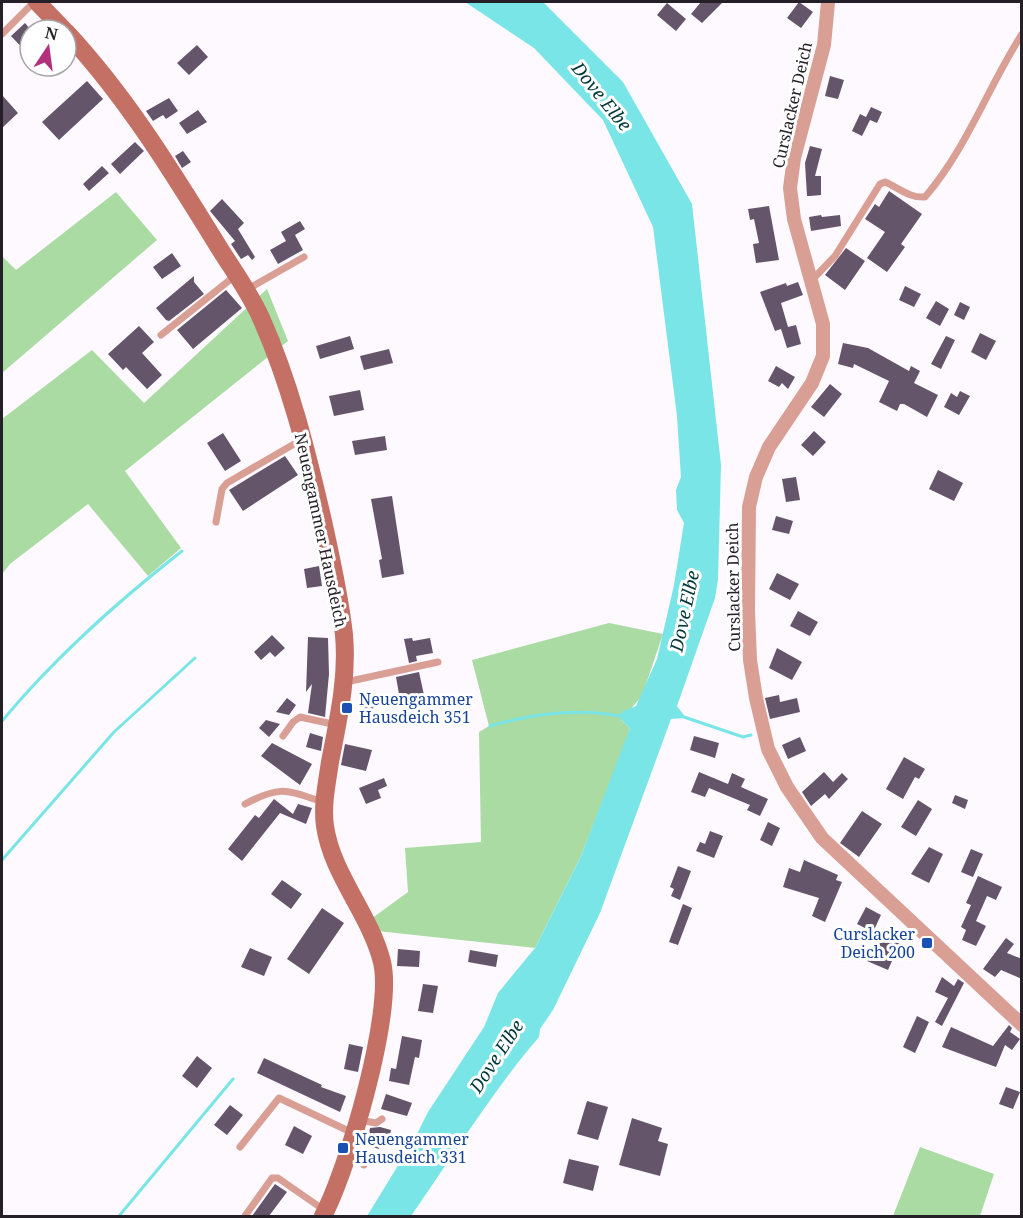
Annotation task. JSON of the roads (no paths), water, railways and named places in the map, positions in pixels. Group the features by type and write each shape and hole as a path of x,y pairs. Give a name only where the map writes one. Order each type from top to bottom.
{"street":[{"name":"Neuengammer Hausdeich","path":"36,2 52,18"},
{"name":"Curslacker Deich","path":"828,2 824,45 794,158 790,188 794,219 823,324 823,356 812,383 769,447 756,477 749,507 747,541 750,660 768,748 788,787 822,838 1022,1025"},
{"name":"Neuengammer Hausdeich","path":"78,45 142,128 260,315 286,379 303,438 333,568 344,635 344,683 325,803 324,824 331,853 371,932 382,963 384,990 380,1023 353,1134 325,1214"}],"lane":[{"path":"2,34 36,2"},
{"path":"811,281 835,256 880,184 885,182 895,186 914,198 925,197 954,157 1022,34"},
{"path":"161,335 240,283 304,257"},
{"path":"216,522 222,489 227,483 303,438"},
{"path":"344,683 438,662"},
{"path":"283,736 293,722 300,717 337,725"},
{"path":"245,804 266,793 287,790 325,803"},
{"path":"240,1147 279,1098 353,1134 365,1155 364,1165"},
{"path":"353,1134 382,1119"},
{"path":"245,1216 272,1178 278,1178 325,1214"}],"water":[{"name":"Dove Elbe","path":"465,2 543,2 623,82 692,204 721,465 718,580 715,598 677,706 686,718 671,719 600,913 553,1010 540,1029 539,1037 488,1102 411,1216 367,1216 415,1138 428,1112 484,1027 498,993 535,948 581,856 630,728 621,720 621,712 636,706 657,659 674,585 684,523 677,510 676,490 681,477 677,416 653,227 603,120 534,48"}],"waterway":[{"path":"2,721 43,675 87,632 133,590 182,551"},
{"path":"2,860 114,732 195,658"},
{"path":"490,726 556,713 591,712 624,717"},
{"path":"684,717 743,737 751,735"},
{"path":"119,1216 233,1079"}],"place":[{"name":"Neuengammer Hausdeich 351","path":"347,708"},
{"name":"Curslacker Deich 200","path":"927,943"},
{"name":"Neuengammer Hausdeich 331","path":"343,1148"}]}
